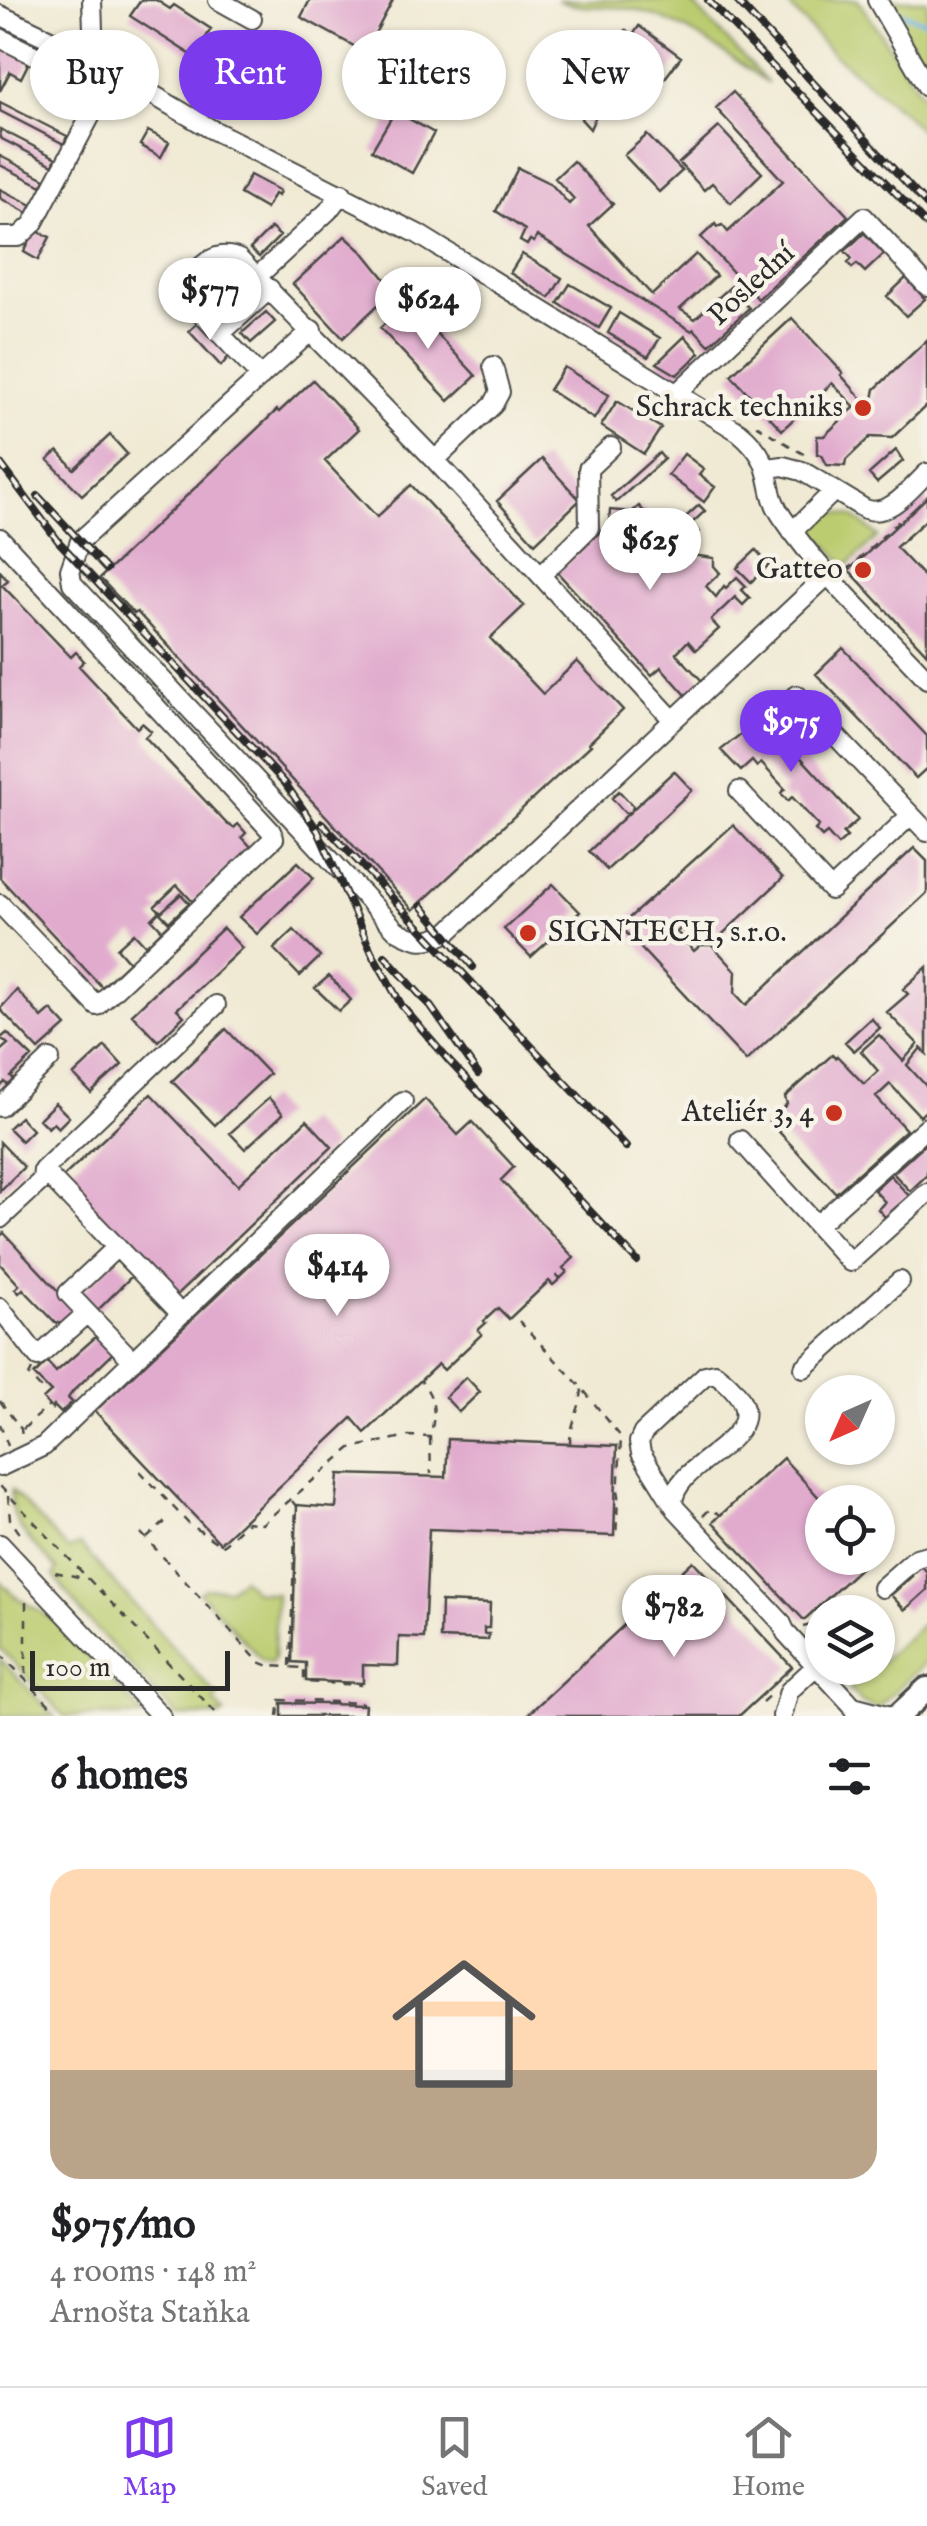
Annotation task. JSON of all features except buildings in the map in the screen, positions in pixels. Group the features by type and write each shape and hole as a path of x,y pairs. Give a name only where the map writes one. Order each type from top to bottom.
{"main road":[{"path":"894,1716 927,1689"}],"street":[{"path":"92,0 93,30"},
{"path":"218,0 252,20"},
{"path":"877,0 927,87"},
{"path":"0,15 31,30"},
{"path":"0,38 30,53"},
{"path":"159,98 418,234 739,432 752,443 768,468 774,504 792,532 837,573 927,679"},
{"path":"0,237 19,237 33,224 88,120"},
{"path":"220,334 342,193"},
{"name":"Poslední","path":"678,393 864,217 927,286"},
{"path":"260,377 178,289 214,256 226,253 239,259 312,330 673,720"},
{"path":"312,330 80,541 70,570 72,583 396,930 416,942 447,933 673,720 837,573"},
{"path":"435,460 493,405 500,392 493,366"},
{"path":"540,575 589,528 588,469 611,447"},
{"path":"768,468 793,467 865,510 882,513 927,473"},
{"path":"792,532 834,491"},
{"path":"0,538 274,838 98,1006 0,904"},
{"path":"780,711 797,694 927,832"},
{"path":"739,791 831,890 911,815"},
{"path":"0,1220 42,1180 42,1170 216,1004"},
{"path":"0,1107 50,1059"},
{"path":"12,1462 44,1446 403,1101"},
{"path":"816,1225 927,1127"},
{"path":"740,1140 850,1262 927,1193"},
{"path":"42,1170 181,1314"},
{"path":"116,1247 68,1293 133,1360"},
{"path":"804,1368 900,1281"},
{"path":"0,1308 38,1357 87,1313"},
{"path":"673,1503 677,1488 736,1433 744,1420 740,1398 719,1376 710,1373 640,1438 641,1453 673,1503 805,1653"},
{"path":"0,1535 5,1549 161,1716"},
{"path":"882,1588 916,1558 927,1555"},
{"path":"782,1716 789,1691 805,1676"},
{"path":"832,1685 855,1711 894,1716"}],"path":[{"path":"837,573 908,514"},
{"path":"519,1321 582,1388 620,1437 616,1538"},
{"path":"38,1357 29,1376 47,1395"},
{"path":"420,1380 432,1393 430,1474"},
{"path":"570,1444 570,1424 581,1406 582,1388"},
{"path":"0,1401 21,1430"},
{"path":"12,1462 21,1430 49,1406"},
{"path":"0,1424 12,1462"},
{"path":"140,1471 188,1522 222,1546 247,1522 262,1524 351,1448 408,1436 430,1436"},
{"path":"0,1486 219,1716"},
{"path":"8,1495 10,1519 24,1538"},
{"path":"290,1667 296,1506 291,1500"},
{"path":"147,1538 164,1522"},
{"path":"141,1533 260,1662 304,1668 304,1682 362,1685"},
{"path":"56,1572 89,1580"},
{"path":"26,1602 26,1680"},
{"path":"0,1652 60,1716"},
{"path":"278,1716 280,1700 364,1703"}],"green space":[{"path":"557,0 689,0 768,83 671,22 626,8"},
{"path":"784,0 858,0 927,102 927,137 832,53"},
{"path":"884,0 927,0 927,64 920,56"},
{"path":"834,512 853,516 878,536 847,566 815,532 818,524"},
{"path":"12,1490 67,1549 80,1545 218,1697 214,1702 225,1713 222,1716 177,1716 85,1617 54,1576 57,1569 18,1524"},
{"path":"242,1578 254,1591 276,1594 271,1664 261,1659 199,1592 205,1588 229,1589"},
{"path":"0,1580 13,1595 55,1621 144,1716 64,1716 0,1648"},
{"path":"927,1620 927,1661 877,1708 863,1703 849,1690 855,1685 895,1685 895,1649"},
{"path":"0,1659 54,1716 0,1716"}],"waterway":[{"path":"893,10 927,22"}],"railway":[{"path":"708,0 927,225"},
{"path":"736,0 927,205"},
{"path":"0,463 59,542 285,783 318,831 372,953 402,1006 637,1261"},
{"path":"38,496 106,569"},
{"path":"322,823 626,1147"},
{"path":"422,906 473,967"},
{"path":"385,956 431,1007 478,1074"}],"place":[{"name":"Schrack techniks","path":"863,408"},
{"name":"Gatteo","path":"863,570"},
{"name":"SIGNTECH, s.r.o.","path":"528,933"},
{"name":"Ateliér 3, 4","path":"834,1113"}]}
